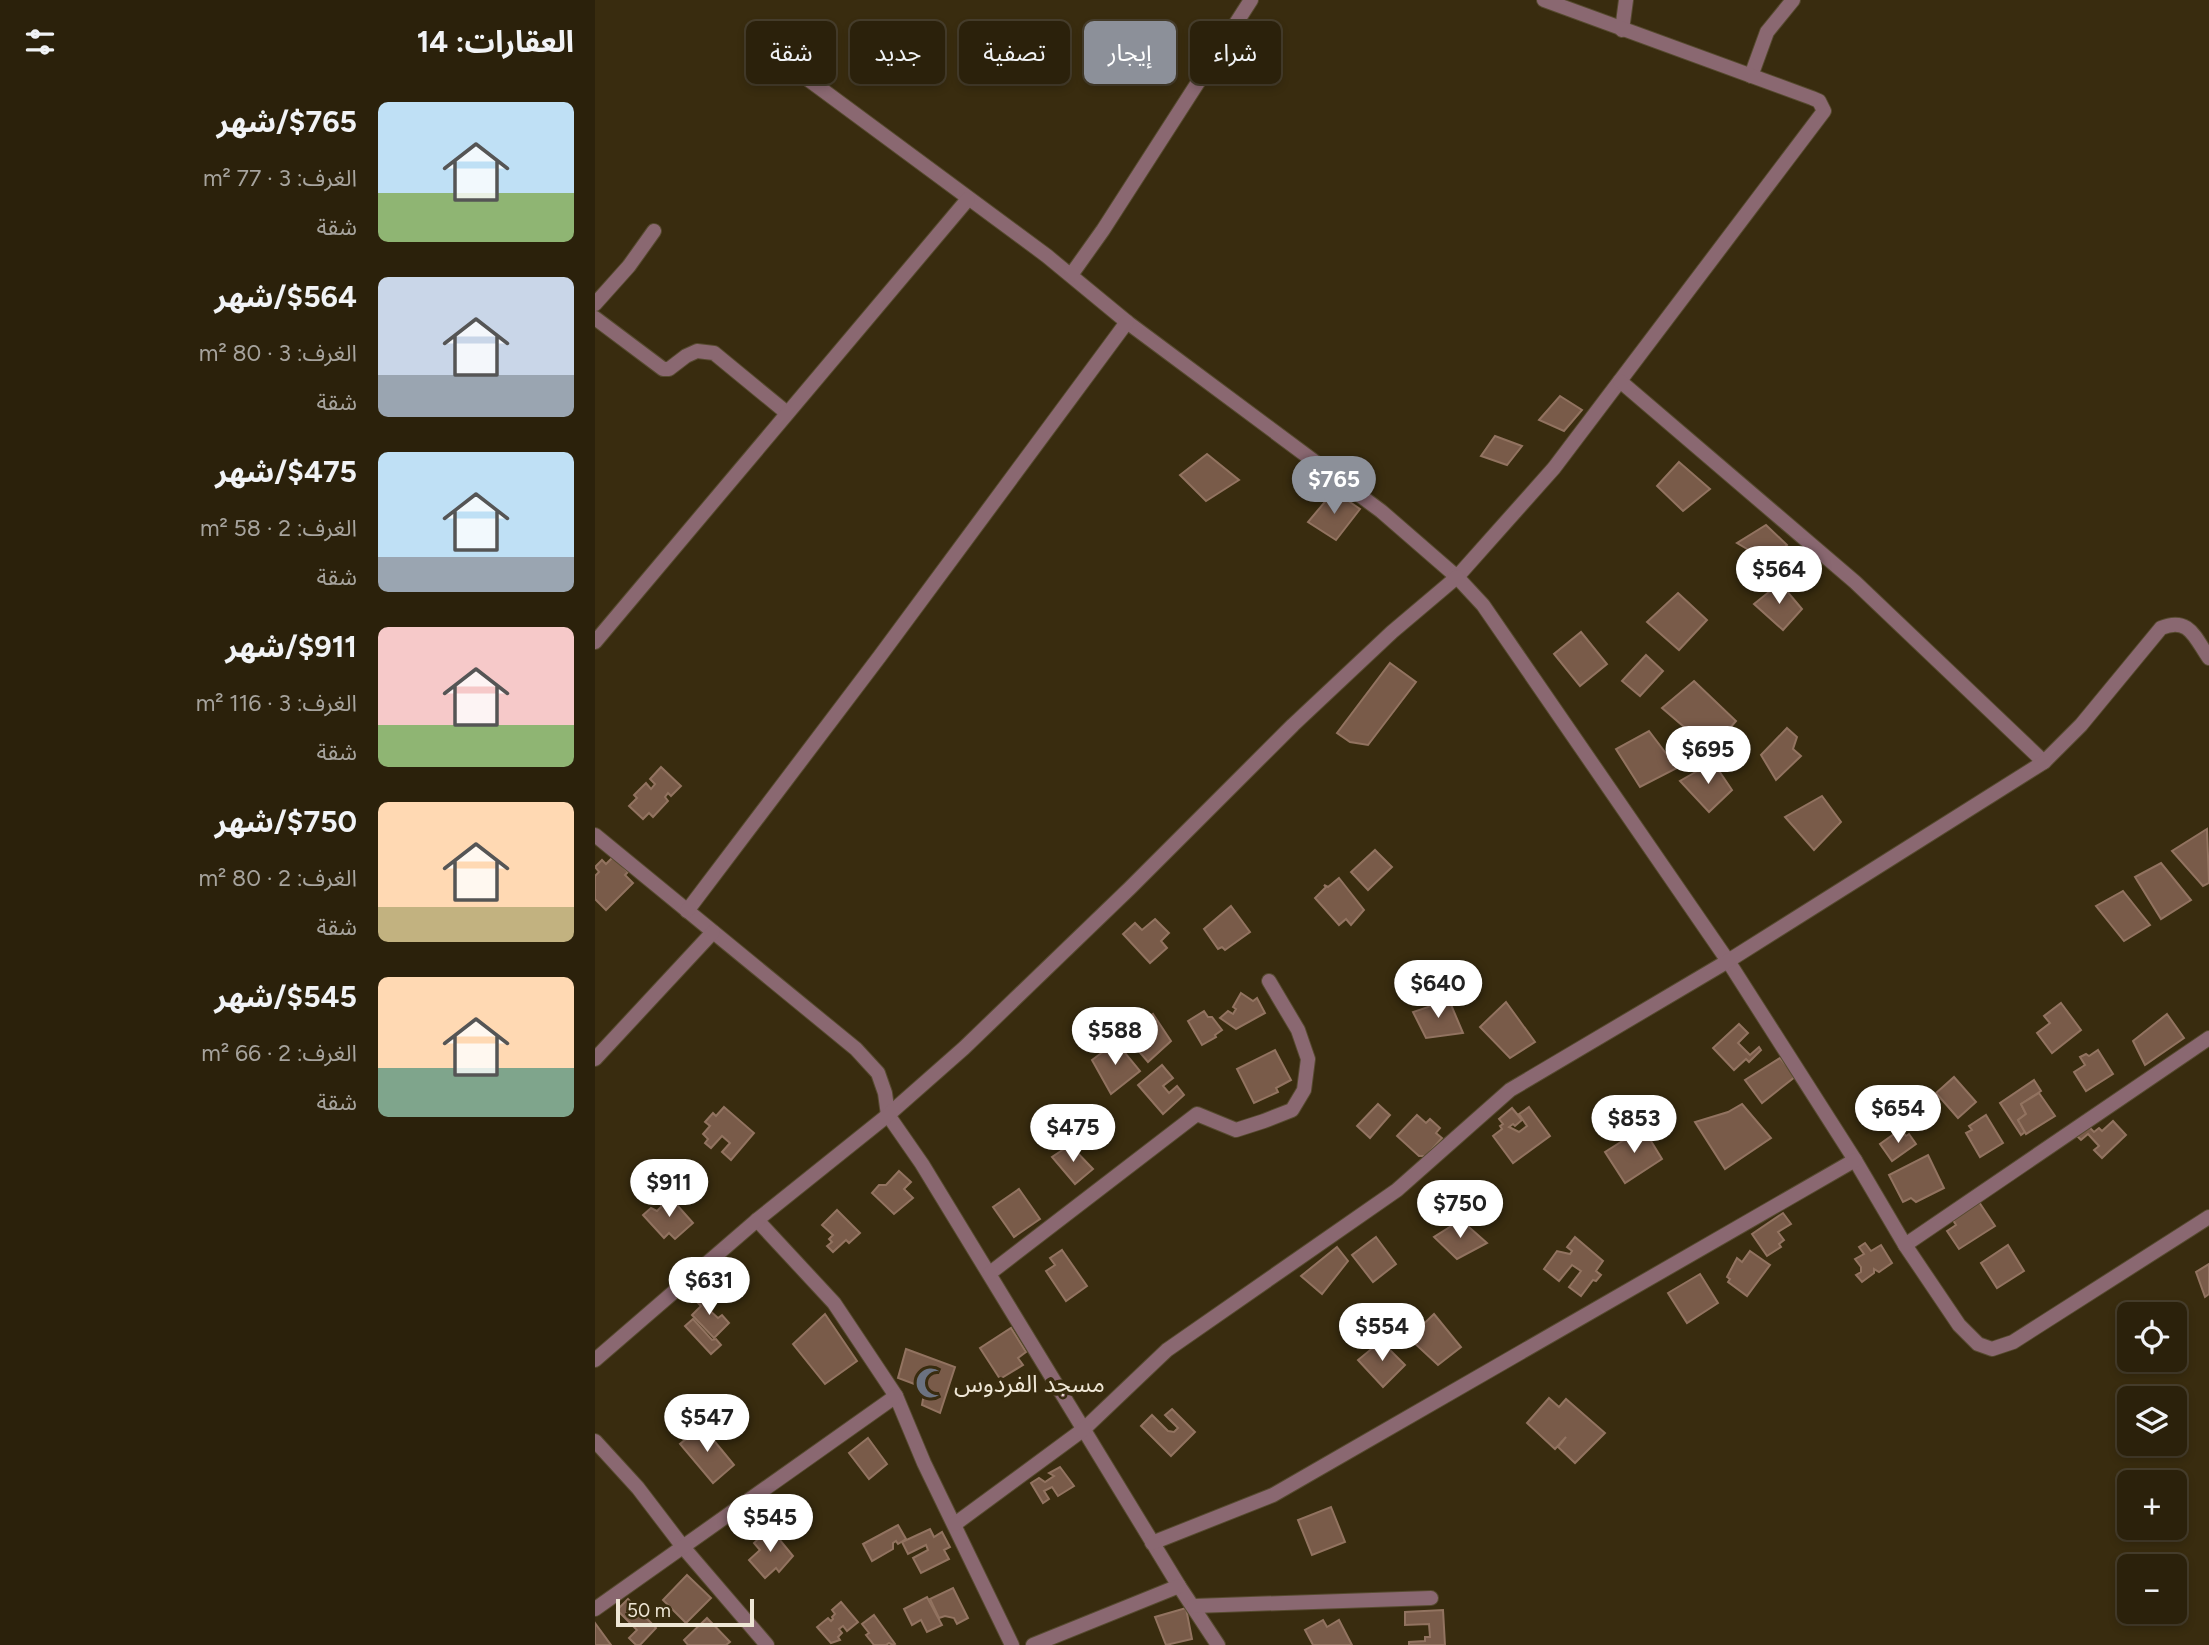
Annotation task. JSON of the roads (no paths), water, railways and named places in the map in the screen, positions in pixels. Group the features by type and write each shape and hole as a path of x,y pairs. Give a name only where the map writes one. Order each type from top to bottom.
{"street":[{"path":"1071,275 1104,230 1251,0"},
{"path":"595,1360 757,1220 888,1115 993,1020 1392,632 1457,577 1554,468 1824,111 1819,101 1544,0"},
{"path":"1622,30 1626,0"},
{"path":"1751,76 1767,32 1793,0"},
{"path":"815,84 1071,275 1127,322 1381,511 1457,577 1483,605 1728,961 1855,1160 1905,1245 1959,1325 1978,1344 1992,1349 2013,1342 2209,1217"},
{"path":"595,642 968,199"},
{"path":"595,304 629,266 654,231"},
{"path":"595,318 663,369 669,369 698,351 714,353 787,413"},
{"path":"687,911 1127,322"},
{"path":"1620,381 1855,582 2044,762"},
{"path":"955,1524 1084,1429 1167,1350 1397,1190 1510,1090 1728,961 2044,762 2081,725 2161,628 2174,622 2185,625 2209,659"},
{"path":"595,835 856,1049 878,1073 885,1093 888,1115 990,1273 1152,1543 1218,1645"},
{"path":"595,1059 713,932"},
{"path":"990,1273 1197,1114 1236,1130 1291,1110 1304,1090 1308,1059 1298,1030 1269,981"},
{"path":"1905,1245 2209,1038"},
{"path":"1152,1543 1273,1495 1855,1160"},
{"path":"757,1220 834,1303 896,1396 924,1463 1012,1645"},
{"path":"595,1609 896,1396"},
{"path":"595,1441 638,1488 683,1547 767,1645"},
{"path":"1033,1645 1179,1586"},
{"path":"1194,1606 1431,1598"}],"place":[{"name":"مسجد الفردوس","path":"931,1383"}]}
